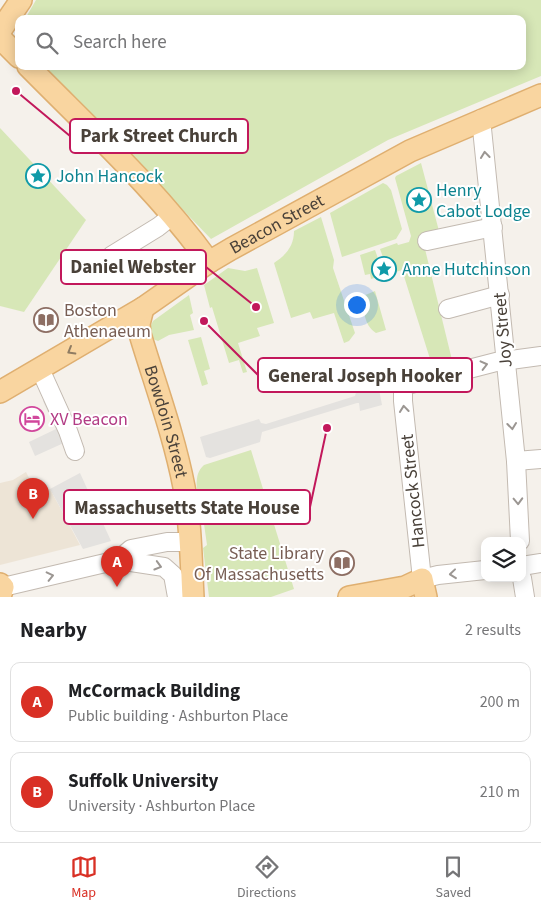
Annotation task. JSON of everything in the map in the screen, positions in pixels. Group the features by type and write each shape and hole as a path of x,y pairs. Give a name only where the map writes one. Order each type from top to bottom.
{"main road":[{"path":"0,31 21,0"},
{"path":"0,38 15,53"},
{"path":"32,70 134,174 172,216 209,262"},
{"name":"Beacon Street","path":"0,392 143,308 209,262 410,151 481,119 541,95"},
{"name":"Bowdoin Street","path":"143,308 139,324 140,334 180,470 188,511 193,597"},
{"path":"355,597 405,587 424,588"}],"street":[{"name":"Joy Street","path":"481,119 516,462 520,537"},
{"path":"111,256 158,227 172,216"},
{"path":"427,242 493,227"},
{"path":"448,309 500,295"},
{"path":"505,360 541,356"},
{"name":"Hancock Street","path":"424,588 403,401 403,386 505,360"},
{"path":"40,369 68,431 75,452"},
{"path":"516,462 541,459"},
{"path":"118,560 131,550 167,542 189,542"},
{"path":"1,589 118,560 164,567 173,575 177,597"},
{"path":"526,566 541,564"},
{"path":"424,588 481,571"},
{"path":"523,582 525,597"}],"shaded area":[{"path":"56,381 79,432 66,442 35,456 29,442 56,429 39,389"},
{"path":"378,384 382,405 360,411 359,403 357,403 262,432 260,442 210,458 206,457 200,437 259,419 261,423 266,424 355,396 357,389"},
{"path":"26,472 36,492 50,489 80,545 0,565 0,483 13,480"},
{"path":"80,473 111,541 83,549 50,489"}],"green space":[{"path":"36,0 541,0 541,76 388,140 211,239 48,70 526,70 526,15 27,15"},
{"path":"0,128 86,220 24,312 0,306"},
{"path":"421,163 439,231 425,249 452,360 401,374 400,372 431,362 402,270 389,274 380,249 397,243 398,245 409,242 411,236 395,178"},
{"path":"383,183 391,190 402,229 396,239 342,257 330,213"},
{"path":"321,217 334,260 333,268 355,333 349,341 344,343 334,313 313,319 310,312 291,318 274,263 288,250 293,241 294,231"},
{"path":"375,250 384,275 371,279 370,274 365,275 360,255"},
{"path":"228,268 245,271 257,268 274,323 257,328 260,336 238,343 247,372 243,373 239,360 229,363 204,285"},
{"path":"375,291 386,330 376,333 366,321 363,296"},
{"path":"189,295 193,313 190,315 194,330 169,335 158,341 153,339 150,327 153,321"},
{"path":"201,337 210,369 204,371 208,384 202,386 188,340"},
{"path":"251,450 294,589 271,597 209,597 203,548 207,545 202,510 199,509 198,474 204,465"}],"place":[{"name":"Park Street Church","path":"16,91"},
{"name":"John Hancock","path":"38,176"},
{"name":"Henry Cabot Lodge","path":"419,200"},
{"name":"Anne Hutchinson","path":"384,269"},
{"name":"Daniel Webster","path":"256,307"},
{"name":"Boston Athenaeum","path":"46,320"},
{"name":"General Joseph Hooker","path":"204,321"},
{"name":"XV Beacon","path":"32,419"},
{"name":"Massachusetts State House","path":"327,428"},
{"name":"Suffolk University","path":"33,519"},
{"name":"State Library Of Massachusetts","path":"342,563"},
{"name":"McCormack Building","path":"117,587"}]}
